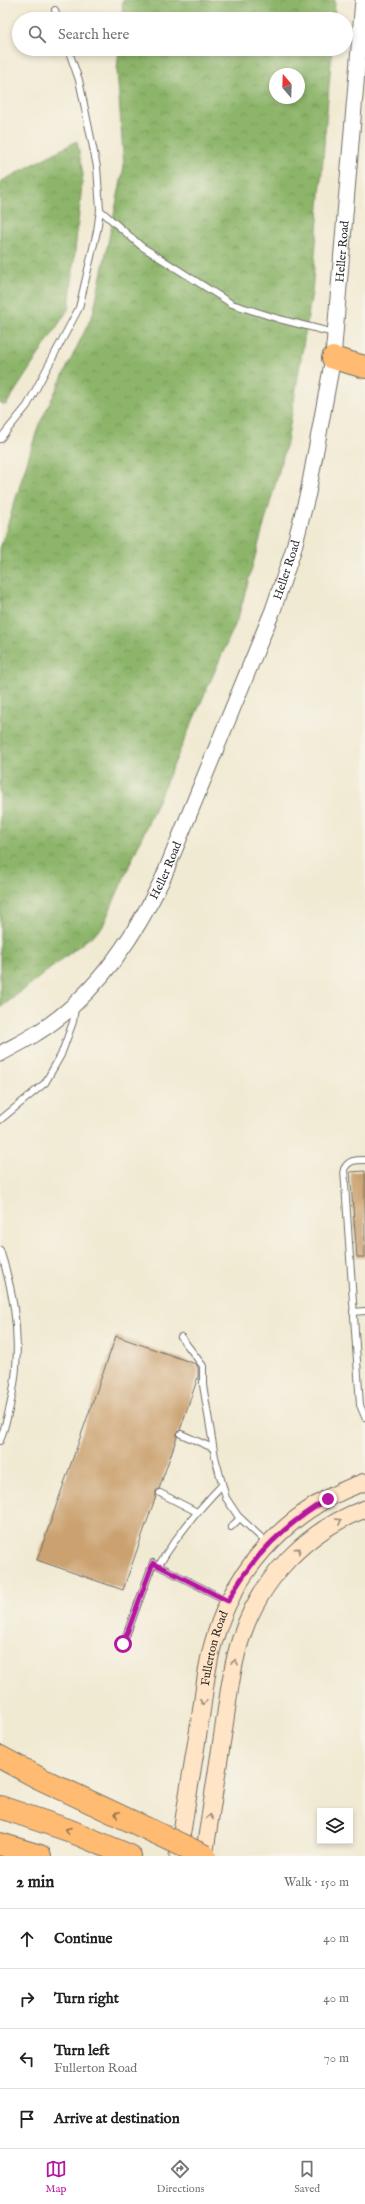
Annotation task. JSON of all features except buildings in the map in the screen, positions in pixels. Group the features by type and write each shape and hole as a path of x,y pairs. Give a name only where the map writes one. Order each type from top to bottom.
{"highway":[{"path":"332,358 365,367"},
{"path":"0,1757 39,1778 204,1856"},
{"path":"0,1800 43,1821"},
{"path":"0,1807 43,1821 130,1856"},
{"path":"0,1844 40,1856"}],"main road":[{"name":"Fullerton Road","path":"178,1856 211,1652 228,1601 246,1570 268,1544 313,1508 365,1482"},
{"name":"Fullerton Road","path":"204,1856 230,1689 237,1654 246,1624 269,1582 290,1558 327,1528 365,1509"}],"street":[{"name":"Heller Road","path":"0,1054 38,1033 74,1005 99,980 126,945 148,910 163,878 256,652 293,551 308,494 321,430 332,358 363,0"}],"lane":[{"path":"0,439 28,406 79,308 100,210 97,167 79,80 70,56"},
{"path":"100,210 141,246 232,304 279,319 335,334"},
{"path":"0,1120 40,1087 48,1078 61,1055 76,1010 74,1005"},
{"path":"365,1160 353,1160 347,1163 344,1169 360,1405 365,1417"},
{"path":"0,1250 15,1304 18,1342 14,1382 0,1441"},
{"path":"353,1312 365,1311"},
{"path":"181,1337 203,1366 203,1385 214,1448 226,1498 240,1518 268,1544"},
{"path":"181,1434 214,1448"},
{"path":"159,1565 173,1541 222,1485"},
{"path":"160,1493 197,1512"},
{"path":"231,1527 240,1518"},
{"path":"123,1644 153,1563 228,1601"}],"green space":[{"path":"123,0 335,0 334,12 122,12"},
{"path":"118,56 331,56 312,292 287,442 238,618 102,928 0,1008 0,549 38,427 93,314 124,167 117,70"},
{"path":"77,141 83,175 69,308 6,405 0,403 0,182"}],"route":[{"path":"123,1644 153,1563 228,1601 246,1570 268,1544 297,1519 328,1499"}]}
